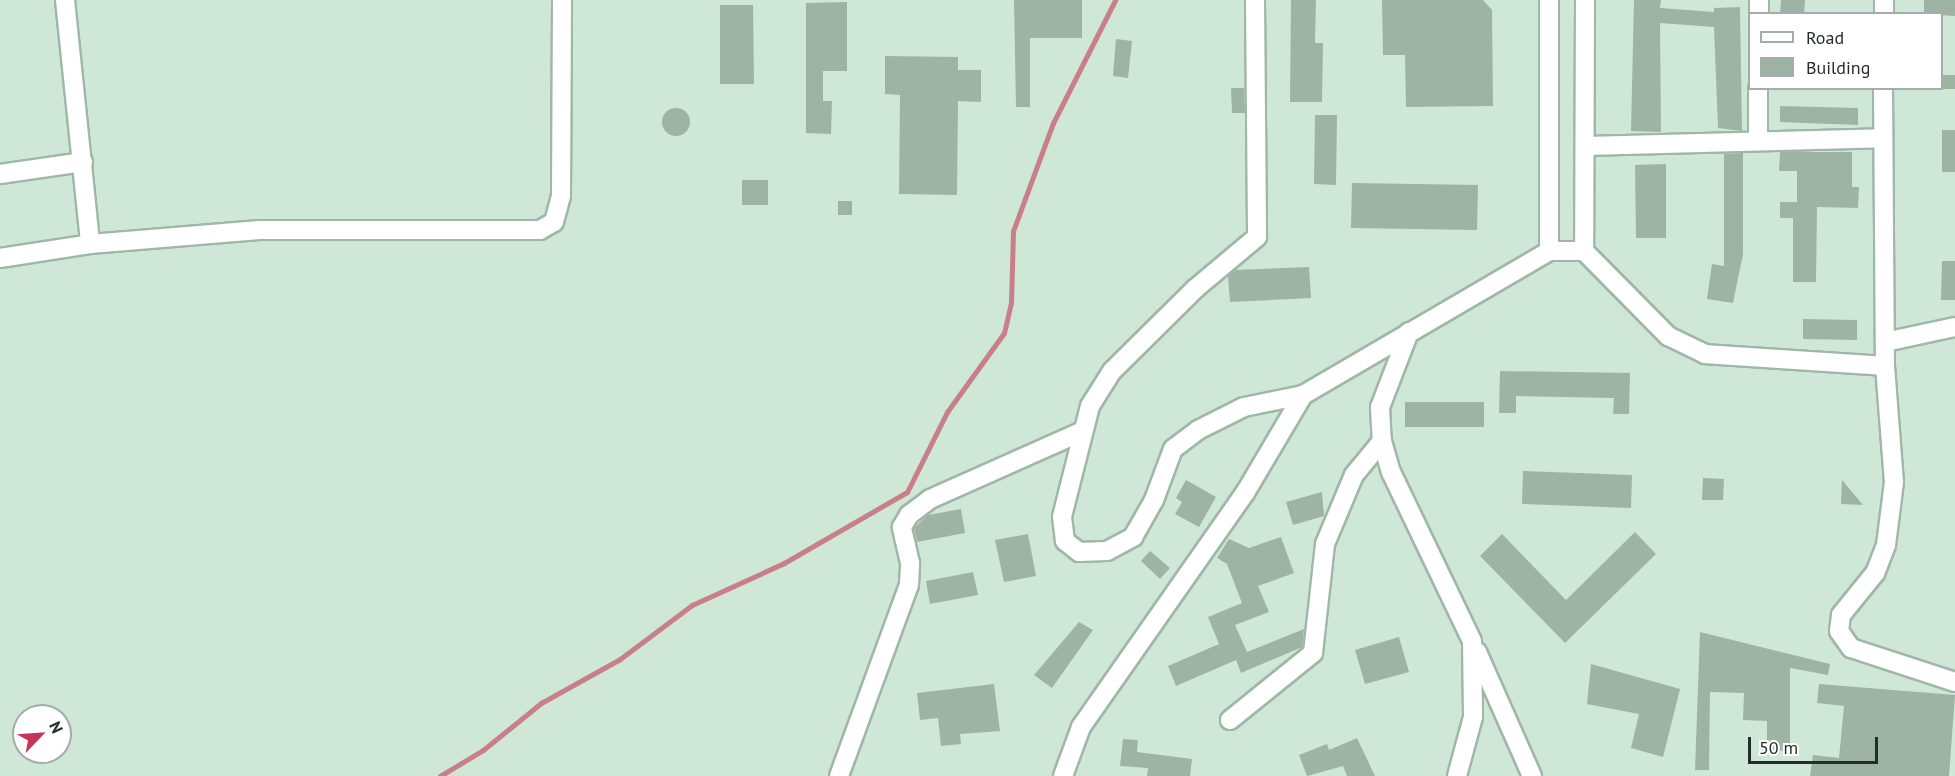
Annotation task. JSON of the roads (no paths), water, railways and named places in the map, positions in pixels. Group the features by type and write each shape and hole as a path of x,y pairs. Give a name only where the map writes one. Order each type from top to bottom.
{"street":[{"path":"65,0 90,244"},
{"path":"0,258 90,244 324,228 540,230 554,222 561,196 562,0"},
{"path":"1255,0 1257,237 1196,288 1112,372 1090,406 1062,517 1065,541 1079,552 1107,551 1133,537 1154,500 1173,449 1198,430 1244,407 1304,395 1549,251 1584,251"},
{"path":"1549,0 1549,251"},
{"path":"1585,0 1584,251 1668,336 1705,354 1885,366"},
{"path":"1758,90 1758,139"},
{"path":"1883,90 1885,366 1894,482 1886,545 1875,573 1841,615 1839,631 1851,648 1955,682"},
{"path":"1585,146 1758,139 1883,138"},
{"path":"0,174 83,162"},
{"path":"1885,342 1955,327"},
{"path":"1409,332 1380,407 1382,441 1391,472 1472,641 1532,776"},
{"path":"1063,776 1081,727 1245,493 1304,395"},
{"path":"839,776 909,585 910,563 902,527 909,515 930,499 1083,431"},
{"path":"1230,720 1313,653 1325,544 1354,475 1382,441"},
{"path":"1457,776 1473,717 1472,641"}],"waterway":[{"path":"440,776 483,750 541,703 620,659 692,605 784,563 907,492 947,412 1004,333 1011,303 1013,231 1053,123 1115,0"}]}
